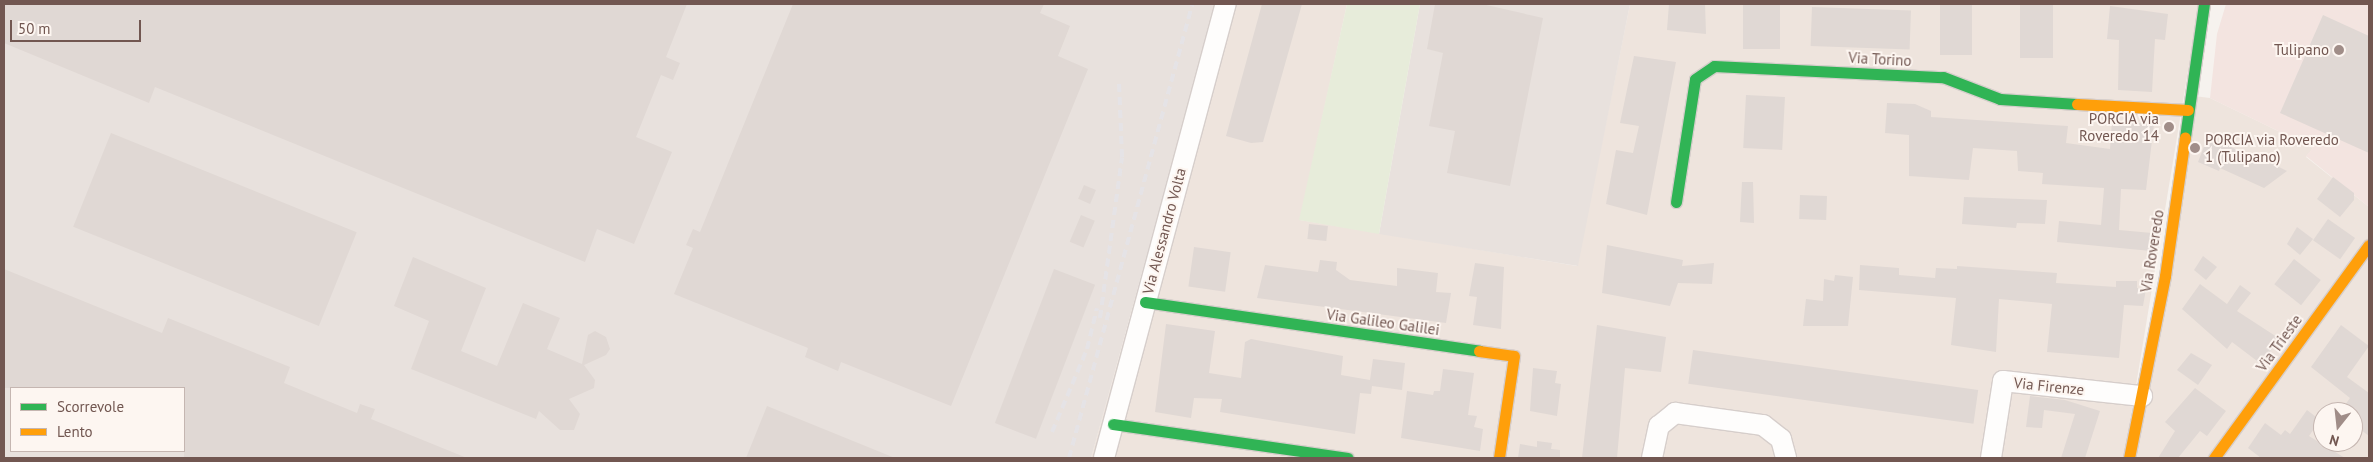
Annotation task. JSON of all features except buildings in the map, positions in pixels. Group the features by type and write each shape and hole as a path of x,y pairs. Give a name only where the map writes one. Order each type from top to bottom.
{"street":[{"name":"Via Alessandro Volta","path":"1104,458 1226,4"},
{"name":"Via Roveredo","path":"2129,458 2142,396 2204,4"},
{"name":"Via Roveredo","path":"2198,46 2215,4"},
{"name":"Via Torino","path":"1676,202 1695,78 1714,66 1943,77 2000,100 2188,110"},
{"name":"Via Trieste","path":"2214,458 2369,245"},
{"name":"Via Galileo Galilei","path":"1145,302 1514,356 1499,458"},
{"name":"Via Firenze","path":"1991,458 2003,381 2142,396"},
{"path":"1652,458 1659,426 1675,413 1763,425 1781,439 1786,458"},
{"path":"1113,424 1348,458"}],"shaded area":[{"path":"4,4 1216,4 1091,458 4,458"},
{"path":"1216,4 1347,4 1300,220 1577,266 1630,4 2199,4 2124,458 1091,458"},
{"path":"1420,4 1630,4 1578,266 1379,234"},
{"path":"2226,4 2369,4 2369,207 2306,156 2313,148 2210,98 2217,34"},
{"path":"2194,96 2210,98 2313,148 2306,157 2369,207 2369,458 2135,458"}],"green space":[{"path":"1347,4 1420,4 1379,234 1299,220"}],"railway":[{"path":"1069,458 1192,4"},
{"path":"1100,318 1122,157 1119,83"},
{"path":"1052,432 1087,349 1097,308"}],"traffic: fast":[{"path":"2185,137 2204,4"},
{"path":"1676,202 1695,79 1714,66 1943,77 2000,99 2077,104"},
{"path":"1145,302 1479,351"},
{"path":"1113,424 1348,458"}],"traffic: slow":[{"path":"2077,104 2188,110"},
{"path":"2129,458 2165,276 2185,137"},
{"path":"2214,458 2369,245"},
{"path":"1479,351 1514,356 1499,458"}],"place":[{"name":"Tulipano","path":"2339,50"},
{"name":"PORCIA via Roveredo 14","path":"2169,127"},
{"name":"PORCIA via Roveredo 1 (Tulipano)","path":"2195,148"}]}
